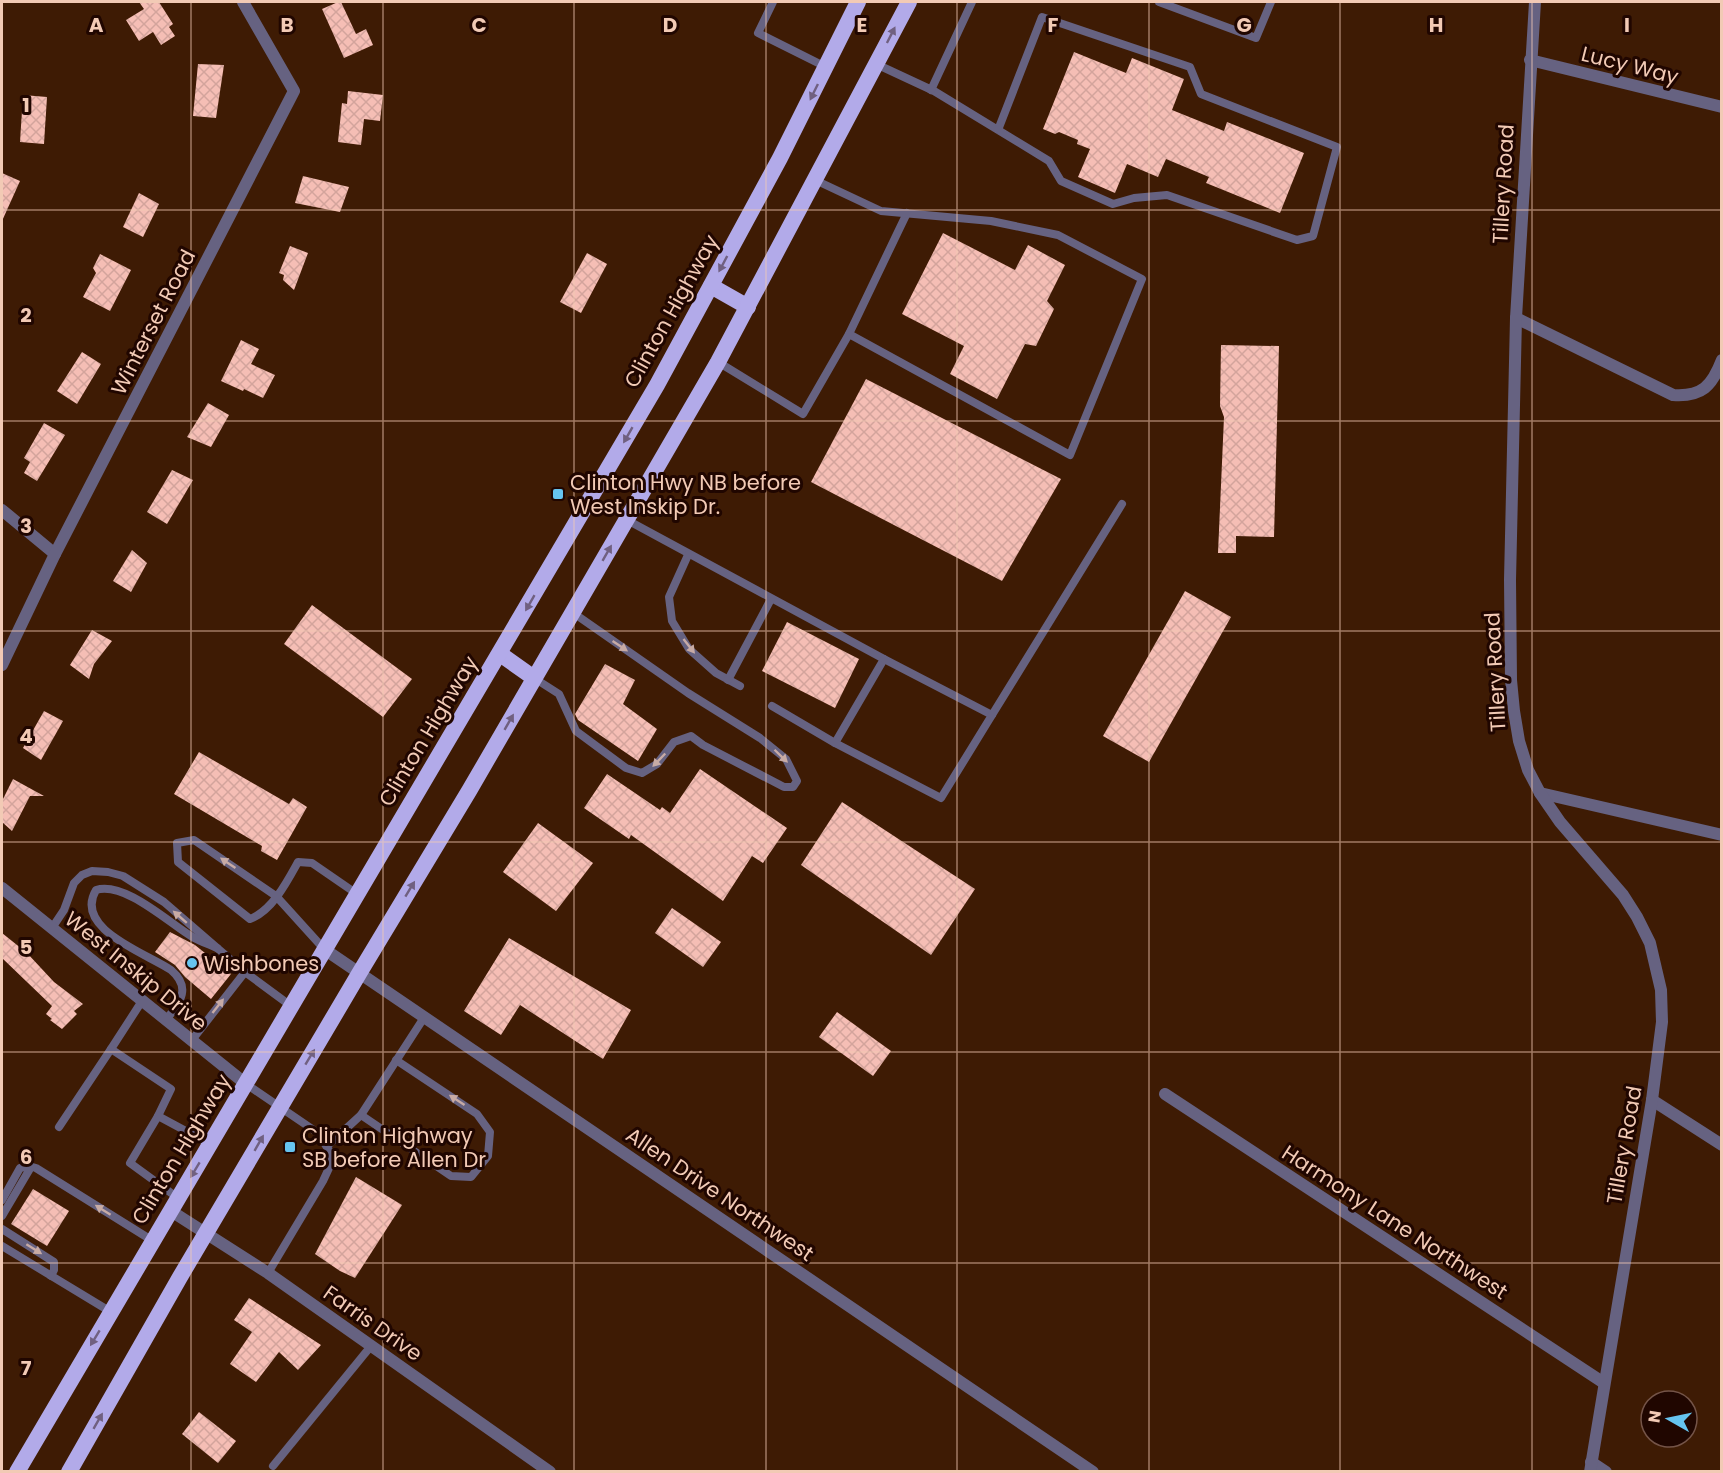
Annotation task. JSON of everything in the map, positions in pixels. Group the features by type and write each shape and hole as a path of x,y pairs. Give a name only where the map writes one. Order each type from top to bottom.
{"highway":[{"name":"Clinton Highway","path":"20,1470 657,385 780,158 858,2"},
{"path":"69,1472 280,1107 469,791 718,362 909,2"},
{"path":"711,286 748,307"},
{"path":"500,654 534,678"}],"street":[{"name":"Winterset Road","path":"2,665 55,554 294,91 243,2"},
{"name":"Tillery Road","path":"1534,2 1516,318 1510,680 1519,741 1528,770 1540,793 1560,822 1623,895 1650,943 1660,990 1662,1022 1652,1100 1590,1467"},
{"name":"Lucy Way","path":"1530,60 1722,107"},
{"path":"1516,318 1673,395 1688,396 1704,389 1716,376 1722,360"},
{"path":"2,510 55,554"},
{"path":"1540,793 1722,835"},
{"name":"West Inskip Drive","path":"2,888 246,1084"},
{"name":"Allen Drive Northwest","path":"324,949 1093,1472"},
{"name":"Harmony Lane Northwest","path":"1165,1094 1604,1383"},
{"path":"1652,1100 1722,1145"},
{"name":"Farris Drive","path":"175,1204 207,1234 268,1274 550,1472"},
{"path":"1590,1467 1606,1472"}],"lane":[{"path":"773,2 758,33 826,67"},
{"path":"931,90 972,2"},
{"path":"1159,2 1256,38 1271,2"},
{"path":"876,64 931,90 1049,161 1060,182 1113,204 1134,198 1167,195 1297,240 1313,236 1337,147 1201,94 1190,67 1041,18 998,130"},
{"path":"815,180 881,211 991,221 1058,235 1142,279 1070,455 849,334"},
{"path":"718,362 803,414 849,334 907,213"},
{"path":"772,706 940,798 1122,504"},
{"path":"627,520 688,555 992,714"},
{"path":"688,555 669,597 672,621 689,649 716,673 740,686"},
{"path":"728,680 771,599"},
{"path":"534,678 559,694 576,731 626,768 642,773 657,764 674,742 691,736 703,745 784,787 793,787 797,781 786,759 759,738 688,693 572,612"},
{"path":"835,742 884,659"},
{"path":"324,949 276,896 194,840 177,843 178,862 250,919 260,915 276,896 298,862 312,863 357,894"},
{"path":"52,928 64,910 74,883 82,874 92,871 123,876 154,896 245,972 291,1006"},
{"path":"166,1020 182,997 182,983 178,976 163,965 102,928 92,913 92,897 96,890 112,889 133,898 150,907 193,938 217,948"},
{"path":"192,1040 245,972"},
{"path":"59,1127 142,1001"},
{"path":"327,1146 362,1115 425,1016"},
{"path":"111,1049 171,1089 130,1163 175,1204"},
{"path":"362,1115 451,1176 471,1177 488,1156 490,1132 477,1114 396,1060"},
{"path":"246,1084 318,1133 332,1155 329,1168 268,1274"},
{"path":"158,1116 210,1144"},
{"path":"2,1216 31,1167"},
{"path":"2,1200 20,1168 31,1167 153,1241"},
{"path":"2,1229 54,1262 51,1276"},
{"path":"2,1246 111,1312"},
{"path":"273,1466 371,1346"}],"building":[{"path":"139,2 159,2 173,24 169,27 175,36 161,45 153,32 139,41 126,20 144,9"},
{"path":"341,2 356,34 366,29 373,45 344,58 322,9"},
{"path":"1074,52 1126,73 1132,58 1184,79 1172,110 1224,131 1227,122 1304,153 1280,213 1206,183 1209,177 1166,159 1158,177 1127,164 1115,193 1078,177 1090,149 1077,144 1078,140 1059,132 1055,134 1043,129"},
{"path":"198,64 224,65 216,118 193,116"},
{"path":"348,91 383,95 380,121 364,119 361,145 338,142 342,103 347,104"},
{"path":"23,95 47,97 44,144 20,142"},
{"path":"2,173 20,181 2,221"},
{"path":"303,176 349,187 340,212 295,203"},
{"path":"139,193 159,204 143,237 123,227"},
{"path":"943,233 1015,270 1028,245 1065,265 1047,301 1054,309 1036,346 1025,344 997,399 950,374 964,346 902,314"},
{"path":"290,246 308,253 294,290 283,280 284,275 279,273"},
{"path":"587,253 607,264 581,313 560,302"},
{"path":"100,254 131,270 110,311 83,297 96,273 93,268"},
{"path":"241,340 259,349 251,364 275,375 263,398 221,381"},
{"path":"1221,345 1279,346 1274,537 1236,536 1236,553 1218,553 1224,417 1220,406"},
{"path":"82,352 101,364 77,404 57,391"},
{"path":"866,379 1061,479 1002,581 811,482"},
{"path":"208,403 229,415 211,447 187,437"},
{"path":"44,423 65,435 37,481 24,473 30,462 24,458"},
{"path":"172,470 193,480 167,524 147,512"},
{"path":"132,550 147,563 131,592 113,581"},
{"path":"1185,591 1231,617 1149,762 1103,736"},
{"path":"312,605 412,679 383,717 284,644"},
{"path":"787,622 859,659 835,708 762,671"},
{"path":"92,630 112,641 94,664 89,679 70,665"},
{"path":"605,664 635,680 623,704 657,729 638,761 578,720 575,714"},
{"path":"44,711 63,721 41,760 23,748"},
{"path":"199,752 289,804 293,798 307,807 277,860 261,851 262,846 174,794"},
{"path":"700,769 787,828 763,863 752,856 723,901 631,835 629,839 584,808 607,774 660,810 662,807 670,813"},
{"path":"13,779 44,796 30,796 12,831 2,822 2,801"},
{"path":"842,802 975,889 931,955 801,865"},
{"path":"538,823 593,863 556,911 503,872"},
{"path":"672,908 721,942 703,967 655,933"},
{"name":"Wishbones","path":"170,932 195,945 231,974 211,999 185,977 175,965 155,952"},
{"path":"2,933 27,953 54,982 83,1004 74,1011 77,1014 62,1029 46,1014 52,1006 2,958"},
{"path":"509,938 631,1010 603,1059 520,1005 501,1035 464,1011"},
{"path":"837,1012 891,1051 873,1076 819,1037"},
{"path":"356,1177 402,1205 355,1278 315,1254"},
{"path":"33,1189 69,1211 47,1246 11,1224"},
{"path":"249,1298 321,1345 298,1370 279,1352 256,1382 230,1364 252,1332 234,1320"},
{"path":"199,1412 236,1441 218,1463 182,1434"}],"place":[{"name":"Clinton Hwy NB before West Inskip Dr.","path":"558,494"},
{"name":"Wishbones","path":"192,963"},
{"name":"Clinton Highway SB before Allen Dr","path":"290,1147"}]}
